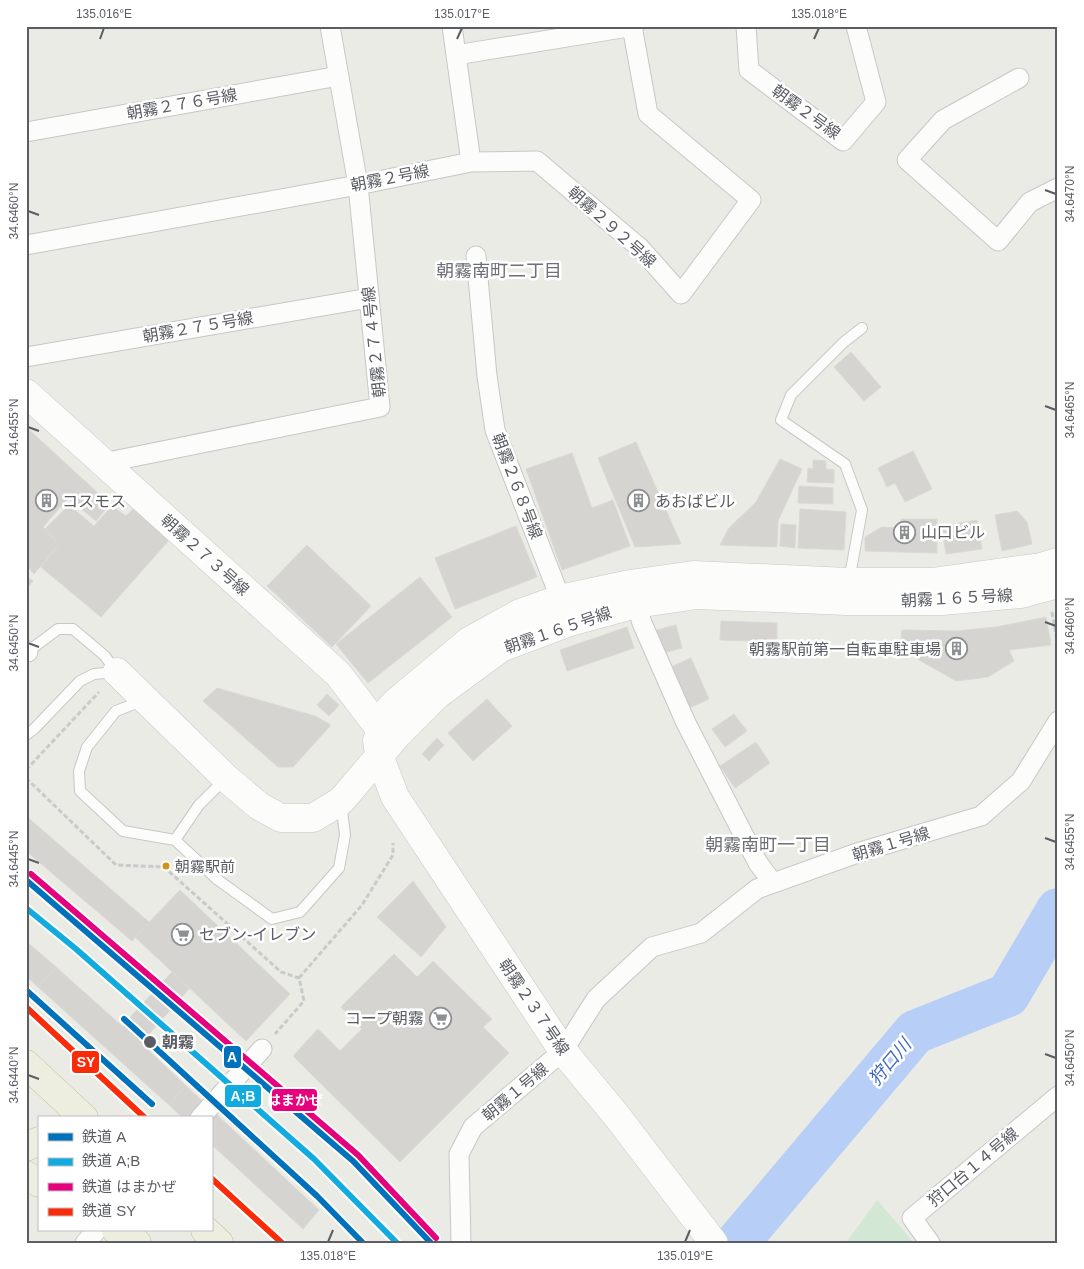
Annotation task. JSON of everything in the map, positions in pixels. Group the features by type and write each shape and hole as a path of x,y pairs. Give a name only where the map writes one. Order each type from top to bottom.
{"highway":[{"path":"26,1064 82,1116"},
{"path":"51,1116 53,1088"},
{"path":"26,1147 38,1141"},
{"path":"26,1175 38,1181"},
{"path":"119,1232 137,1243"},
{"path":"207,1232 219,1243"}],"street":[{"name":"朝霧２７４号線","path":"103,463 380,407 358,186 330,26"},
{"path":"452,26 471,162"},
{"path":"456,56 633,26"},
{"name":"朝霧２９２号線","path":"471,162 537,161 640,248 681,294 751,200 648,114 633,26"},
{"name":"朝霧２号線","path":"746,26 749,70 843,141 876,102 856,26"},
{"name":"朝霧２７６号線","path":"26,132 339,76"},
{"path":"1019,78 943,120 907,160 998,241 1030,202 1058,188"},
{"name":"朝霧２号線","path":"26,245 358,186 471,162"},
{"name":"朝霧２６８号線","path":"476,256 487,376 495,430 565,610"},
{"name":"朝霧２７５号線","path":"26,357 369,298"},
{"name":"朝霧２７３号線","path":"26,393 338,674 376,724"},
{"name":"朝霧１６５号線","path":"848,592 1040,567 1058,562"},
{"name":"朝霧１６５号線","path":"376,724 395,703 469,641 520,613 565,610 633,594 697,595 848,592 952,600 1021,594 1054,596"},
{"path":"633,594 642,623 686,723 758,863 773,883"},
{"name":"朝霧１６５号線","path":"117,672 226,778 259,806 281,818 313,818 341,801 398,734 437,695 501,648 565,610"},
{"name":"朝霧１号線","path":"461,1243 460,1154 473,1127 562,1051 596,999 652,947 701,933 757,889 860,852 981,816 1021,781 1058,721"},
{"name":"朝霧２３７号線","path":"376,724 379,755 395,797 562,1051 616,1115 711,1239"},
{"path":"202,1116 266,1045"},
{"name":"狩口台１４号線","path":"930,1243 912,1218 1058,1096"},
{"path":"85,1243 95,1232"}],"lane":[{"path":"848,592 862,510 845,464 781,420 791,395 844,342 862,328"},
{"path":"27,652 58,629 73,629 105,656 117,672"},
{"path":"26,735 80,681 94,674 117,672"},
{"path":"146,700 116,711 87,747 78,771 80,791 123,831 175,840 218,880 272,919 300,912 339,868 345,835 341,801"},
{"path":"175,840 199,806 226,778"}],"path":[{"path":"1054,596 1058,646"},
{"path":"26,770 117,672"},
{"path":"26,778 116,865 164,868 281,972 299,978"},
{"path":"299,978 362,905 393,855 394,836"},
{"path":"266,1045 304,1001 299,978"}],"green space":[{"path":"877,1200 914,1243 846,1243"}],"building":[{"path":"851,352 881,387 864,401 834,367"},
{"name":"コスモス","path":"26,427 110,504 96,521 68,498 43,527 59,544 34,574 26,565"},
{"name":"あおばビル","path":"636,442 681,544 635,547 598,458"},
{"path":"913,451 932,489 905,502 895,483 887,487 878,468"},
{"path":"572,453 592,508 613,500 630,546 562,570 526,469"},
{"path":"780,459 802,469 778,521 777,547 720,545 729,528 756,502"},
{"path":"813,460 826,461 826,469 834,470 834,483 807,482 808,468 813,469"},
{"path":"799,486 833,488 833,504 798,503"},
{"path":"69,505 94,526 112,506 126,516 135,507 170,539 101,617 41,567 59,544 45,529"},
{"path":"800,509 846,512 844,550 798,548"},
{"path":"1017,511 1027,522 1032,544 1002,551 995,515"},
{"name":"山口ビル","path":"901,519 937,519 937,553 865,551 865,537 882,527 901,528"},
{"path":"977,520 982,549 946,554 942,526"},
{"path":"781,524 796,525 795,548 780,546"},
{"path":"516,526 537,577 455,609 435,558"},
{"path":"307,545 371,606 332,647 267,586"},
{"path":"26,576 33,581 26,590"},
{"path":"420,577 452,617 368,683 336,644"},
{"name":"朝霧駅前第一自転車駐車場","path":"1046,617 1051,645 1009,650 1014,661 988,677 956,681 900,649 902,630 958,631 996,627"},
{"path":"721,621 777,623 777,642 720,640"},
{"path":"676,625 682,648 663,653 657,630"},
{"path":"627,627 634,648 567,671 560,650"},
{"path":"691,658 709,699 689,708 671,667"},
{"path":"217,688 315,716 331,725 293,767 278,767 203,701"},
{"path":"327,694 339,705 329,716 317,705"},
{"path":"487,699 512,726 473,761 448,733"},
{"path":"734,714 747,731 725,747 712,729"},
{"path":"437,738 444,745 429,761 422,754"},
{"path":"756,742 770,763 735,788 720,766"},
{"path":"26,816 149,922 132,941 26,851"},
{"path":"413,881 446,927 421,957 377,917"},
{"path":"180,890 290,994 246,1041 135,937"},
{"path":"26,941 56,967 38,987 26,976"},
{"path":"394,954 417,977 433,961 492,1019 483,1027 509,1053 400,1162 293,1056 318,1029 340,1051 362,1029 341,1007"},
{"path":"56,967 122,1026 172,972 190,988 141,1043 186,1086 169,1105 38,987"},
{"path":"186,1086 319,1210 303,1229 212,1145 212,1116 181,1116 169,1105"}],"waterway":[{"name":"狩口川","path":"737,1243 915,1032 1008,995 1058,910"}],"rail line":[{"name":"はまかぜ","path":"31,874 358,1155 436,1238"},
{"name":"A","path":"26,880 353,1161 431,1243"},
{"name":"A;B","path":"26,908 76,949 314,1159 397,1243"},
{"name":"A","path":"26,990 152,1104"},
{"name":"SY","path":"26,1007 143,1116"},
{"name":"A","path":"124,1019 317,1196 363,1243"},
{"name":"SY","path":"212,1179 282,1243"}],"place":[{"name":"コスモス","path":"46,501"},
{"name":"あおばビル","path":"639,501"},
{"name":"山口ビル","path":"905,532"},
{"name":"朝霧駅前第一自転車駐車場","path":"957,649"},
{"name":"朝霧駅前","path":"166,866"},
{"name":"セブン-イレブン","path":"183,934"},
{"name":"コープ朝霧","path":"440,1018"},
{"name":"朝霧","path":"150,1042"}],"district":[{"name":"朝霧南町二丁目","path":"499,271"},
{"name":"朝霧南町一丁目","path":"768,845"}]}
